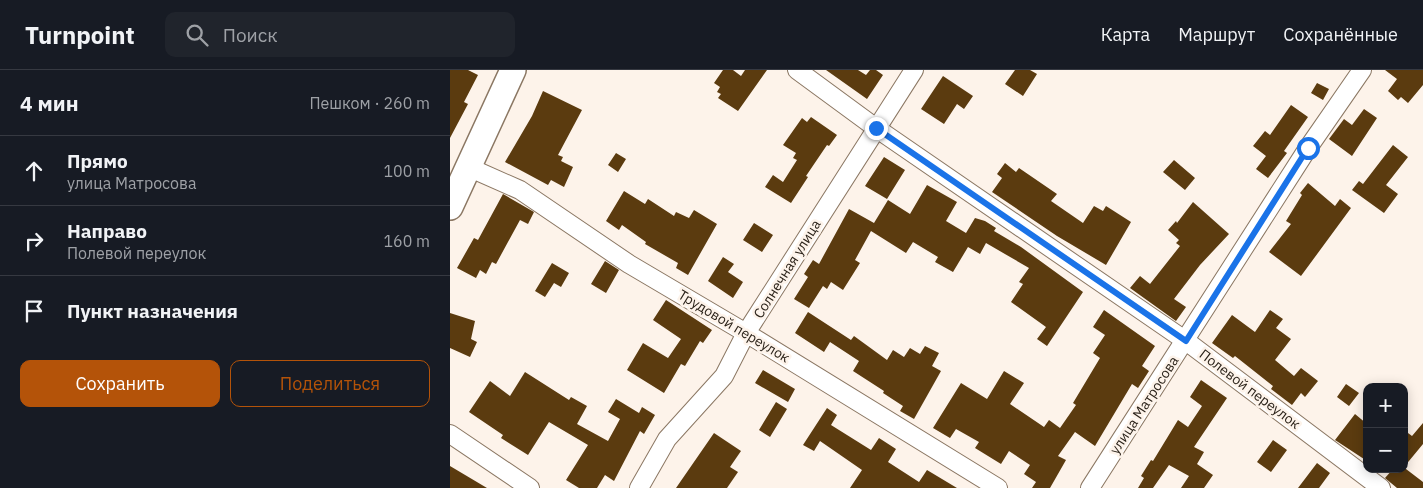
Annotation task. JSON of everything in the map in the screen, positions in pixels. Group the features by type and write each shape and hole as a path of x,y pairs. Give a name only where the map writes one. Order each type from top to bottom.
{"street":[{"path":"450,207 513,70"},
{"name":"Полевой переулок","path":"798,70 876,128 1186,341 1381,488"},
{"name":"Солнечная улица","path":"639,488 667,439 724,376 746,333 914,70"},
{"name":"улица Матросова","path":"1090,488 1308,148 1362,70"},
{"name":"Трудовой переулок","path":"468,167 520,190 629,264 746,333 998,488"},
{"path":"450,434 530,488"}],"building":[{"path":"450,70 468,70 478,75 464,102 468,104 450,138"},
{"path":"723,70 733,70 741,76 745,70 767,70 738,111 718,98 721,94 717,92 720,87 714,83"},
{"path":"826,70 858,70 866,75 870,70 876,70 883,75 867,99"},
{"path":"1015,70 1030,70 1037,74 1023,96 1005,84"},
{"path":"1385,70 1423,70 1423,85 1408,103 1401,97 1398,100 1388,91 1397,79"},
{"path":"943,76 973,96 964,109 957,104 944,124 921,109"},
{"path":"1317,83 1329,89 1323,100 1311,93"},
{"path":"543,91 582,110 558,155 563,157 561,161 573,167 564,187 551,180 548,185 505,162 532,116"},
{"path":"1291,105 1308,117 1284,151 1287,153 1268,178 1256,169 1266,156 1253,146 1265,131 1270,135"},
{"path":"1364,109 1377,118 1352,156 1329,139 1344,119 1352,125"},
{"path":"811,117 837,135 829,146 827,145 806,176 808,177 791,203 765,187 773,175 783,182 797,160 793,158 796,153 783,145 802,118 807,122"},
{"path":"1393,145 1408,157 1386,185 1398,194 1384,213 1352,190 1359,181 1363,184"},
{"path":"616,153 626,159 618,172 608,165"},
{"path":"884,157 905,170 887,199 865,186"},
{"path":"1174,160 1195,178 1185,190 1163,172"},
{"path":"1005,163 1016,172 1019,168 1057,194 1051,201 1083,223 1094,206 1103,211 1106,206 1131,222 1106,265 1057,236 992,192 1002,178 997,174"},
{"path":"1308,183 1335,206 1340,199 1351,208 1301,276 1269,252 1291,224 1286,221 1302,195 1300,193"},
{"path":"927,185 957,202 946,221 966,233 975,218 985,221 996,228 994,231 1021,247 1083,292 1047,346 1037,339 1046,327 1011,302 1023,284 1019,282 1029,268 986,243 980,254 968,247 953,272 935,262 938,257 913,242 906,253 871,231 855,260 860,263 843,290 831,282 827,289 823,286 809,308 794,299 808,277 804,274 813,260 819,264 849,209 874,223 888,200 910,214"},
{"path":"624,191 645,204 648,199 674,216 676,212 689,218 694,210 717,224 688,275 676,268 678,263 645,244 646,242 622,225 619,230 606,221"},
{"path":"503,194 534,212 528,224 520,220 496,264 492,262 486,274 480,270 476,278 457,268 474,238 478,240"},
{"path":"1193,202 1229,234 1200,265 1174,299 1186,307 1176,321 1130,288 1140,276 1150,284 1180,246 1176,243 1179,240 1168,230 1176,221 1177,223"},
{"path":"754,223 773,235 762,252 743,240"},
{"path":"723,257 734,264 728,272 743,282 733,298 708,281"},
{"path":"605,261 619,270 606,293 591,284"},
{"path":"552,263 569,273 561,287 554,283 545,297 535,291"},
{"path":"666,300 712,330 703,343 700,341 685,366 681,364 664,393 627,370 643,343 668,358 681,339 653,320"},
{"path":"1104,310 1155,346 1142,366 1149,371 1138,388 1132,384 1095,446 1075,432 1058,456 1066,460 1050,488 1032,488 1036,482 1024,474 1030,465 1009,451 1001,464 975,448 979,442 956,429 950,438 933,428 961,383 987,399 1004,371 1024,383 1010,404 1044,427 1049,420 1060,428 1076,405 1073,403 1100,358 1093,353 1105,335 1093,327"},
{"path":"1270,310 1283,319 1276,328 1291,339 1275,360 1294,376 1301,368 1318,381 1305,397 1301,393 1292,405 1271,389 1273,386 1235,356 1233,358 1212,343 1232,315 1255,332"},
{"path":"808,312 851,340 854,336 887,360 893,350 904,357 910,348 920,354 925,346 939,353 932,366 941,371 914,419 900,411 903,406 883,393 884,391 853,371 859,361 830,342 824,352 795,333"},
{"path":"450,313 475,321 471,339 477,342 470,357 450,348"},
{"path":"763,370 795,389 788,402 755,383"},
{"path":"525,372 569,400 571,397 587,406 577,424 608,441 620,419 608,412 616,399 639,413 642,407 655,415 644,434 640,431 614,481 605,475 597,488 579,488 566,480 588,445 549,422 528,455 501,438 503,435 469,412 490,381 510,396"},
{"path":"1201,380 1227,398 1194,447 1204,452 1197,464 1213,475 1204,488 1181,488 1189,476 1169,465 1153,488 1138,488 1144,478 1141,476 1151,460 1153,461 1178,420 1188,427 1202,406 1190,397"},
{"path":"1346,384 1359,393 1349,406 1337,397"},
{"path":"776,402 787,409 770,437 759,430"},
{"path":"827,408 837,415 831,425 871,450 879,438 896,449 888,462 919,482 927,470 957,488 850,488 862,470 820,441 814,451 803,445"},
{"path":"1355,414 1363,421 1363,458 1335,440"},
{"path":"1423,423 1423,444 1408,462 1408,433 1412,436"},
{"path":"714,433 741,451 730,467 738,472 727,488 676,488"},
{"path":"1273,440 1287,450 1271,472 1257,462"},
{"path":"1317,463 1330,473 1319,488 1298,488"},
{"path":"450,466 487,488 450,488"},
{"path":"1408,471 1423,482 1423,488 1397,488 1385,478 1389,473 1408,473"}],"route":[{"path":"876,128 1186,341 1308,148"}]}
